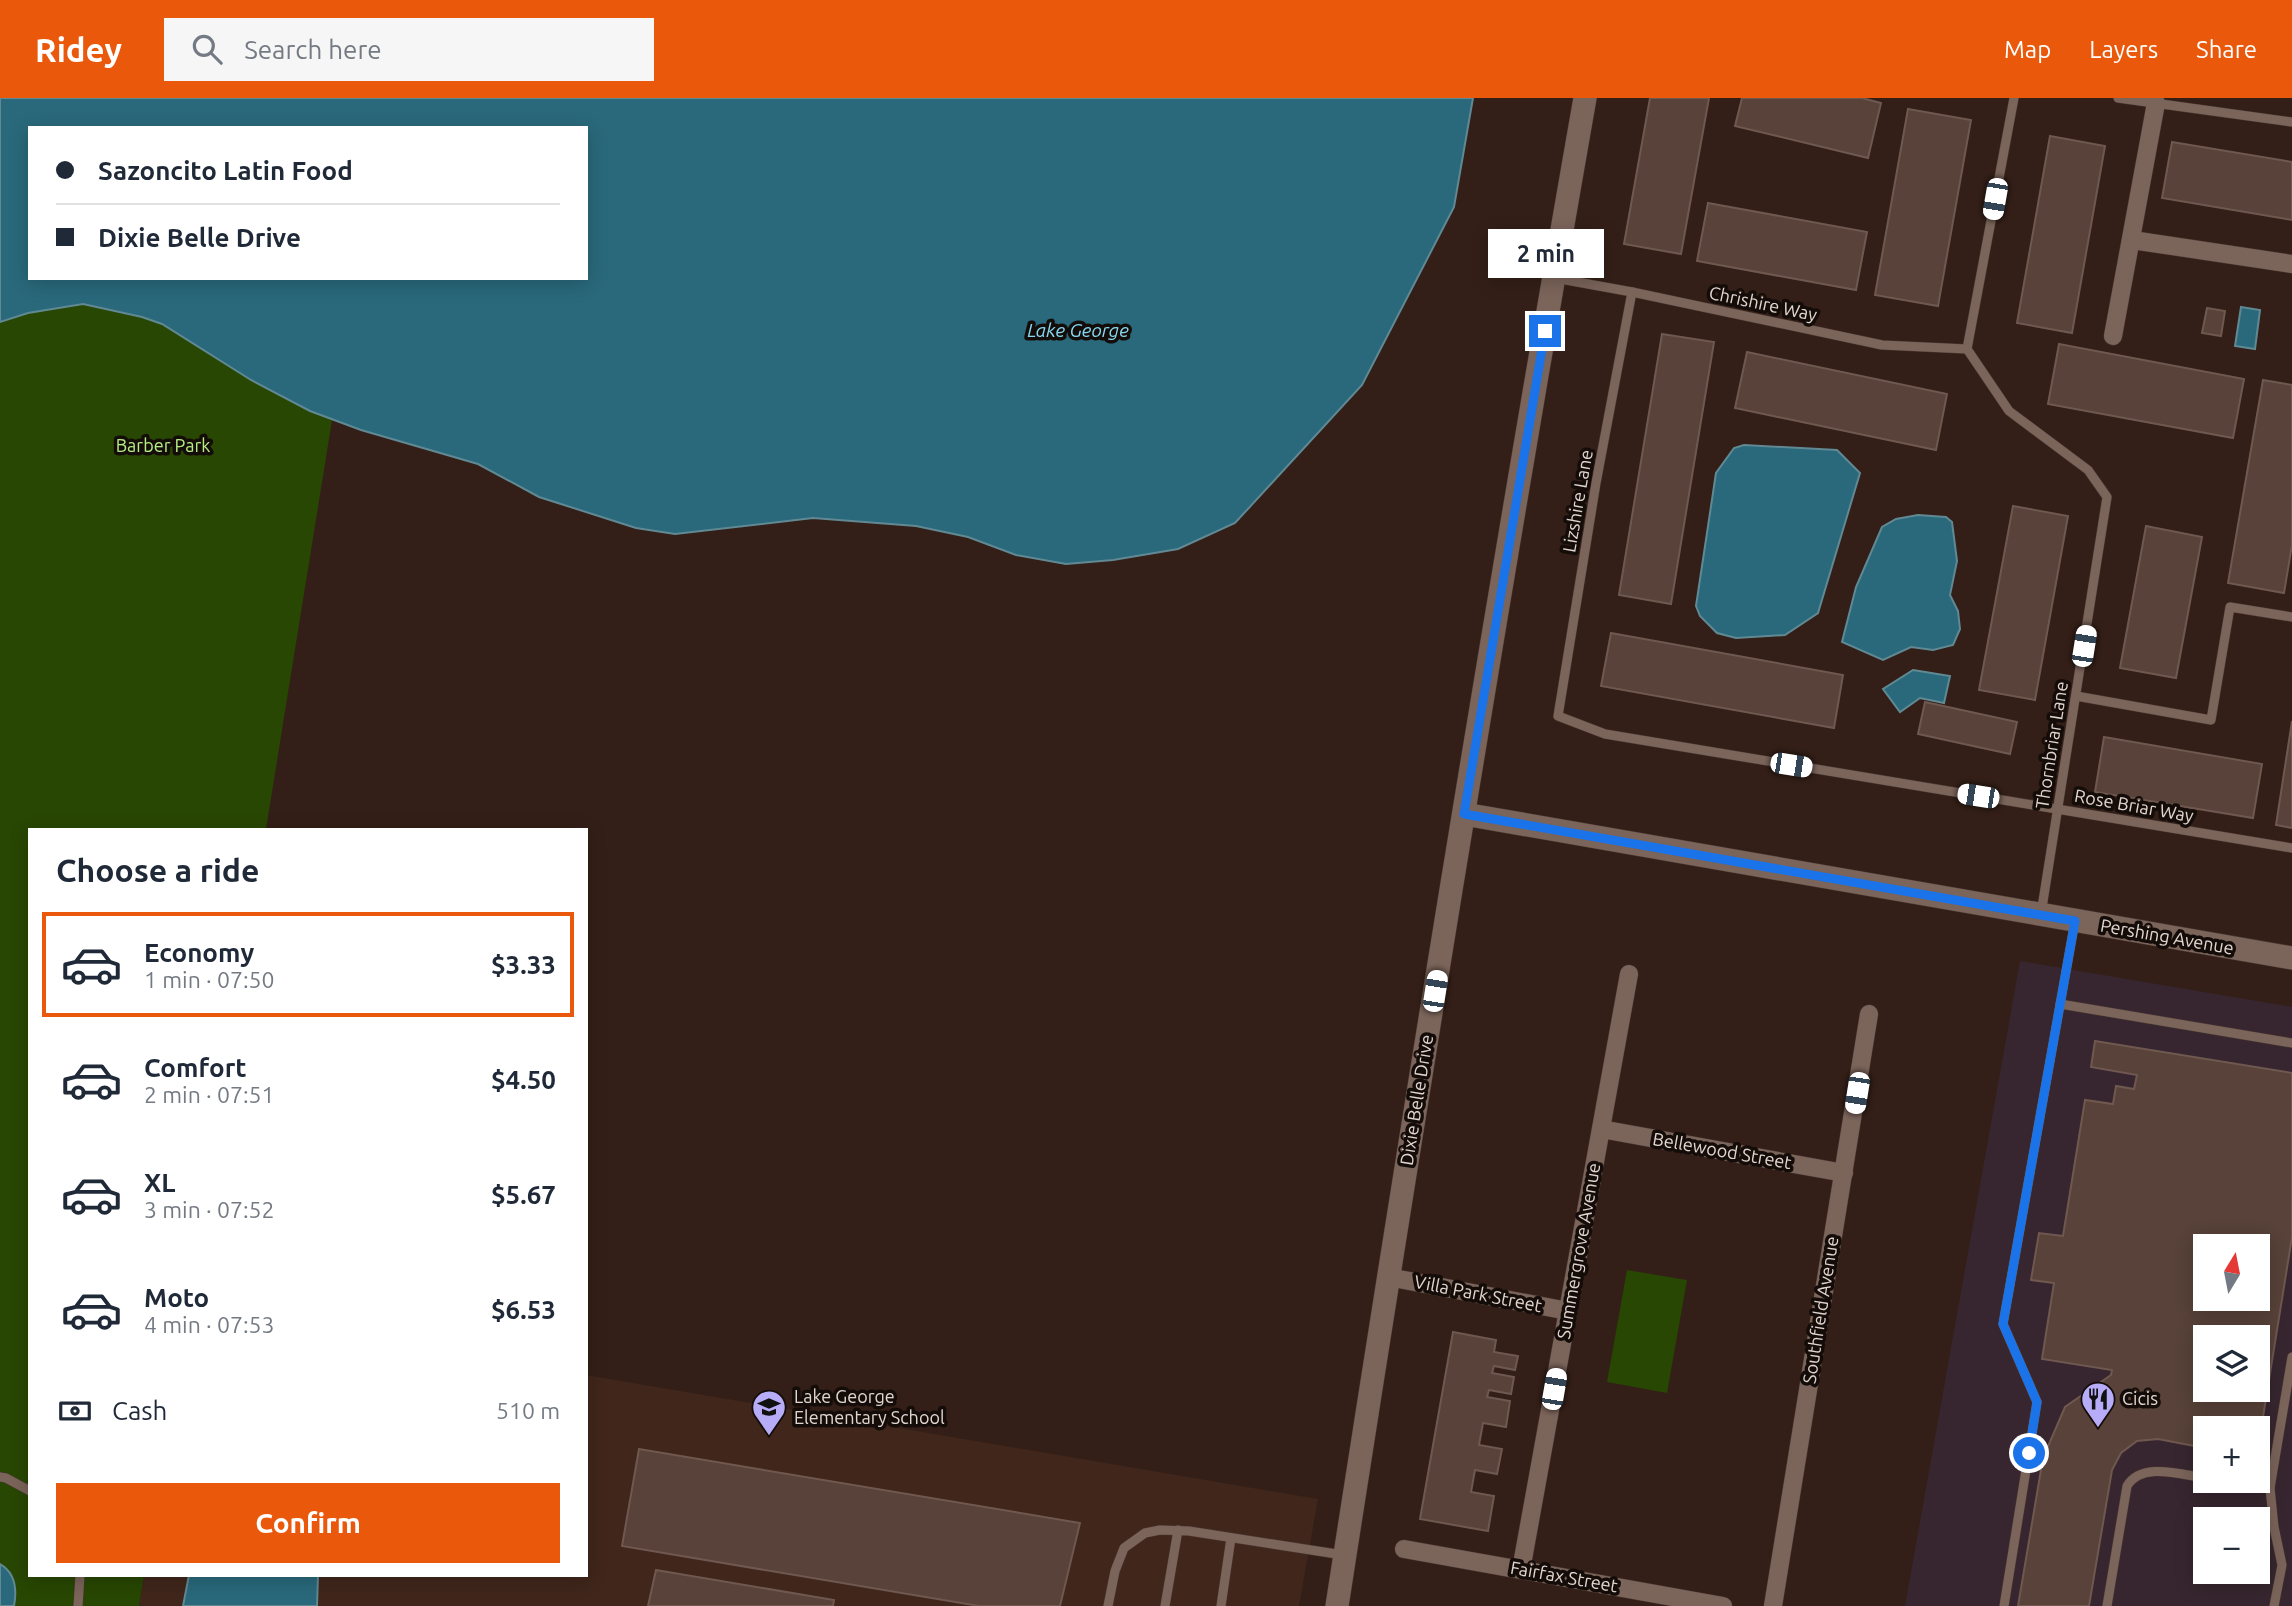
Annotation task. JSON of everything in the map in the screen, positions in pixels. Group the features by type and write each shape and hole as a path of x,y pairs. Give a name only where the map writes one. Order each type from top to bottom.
{"street":[{"name":"Dixie Belle Drive","path":"1337,1606 1464,814 1585,98"},
{"path":"2113,336 2156,103"},
{"path":"2132,240 2292,264"},
{"name":"Pershing Avenue","path":"1464,814 2292,958"},
{"name":"Summergrove Avenue","path":"1521,1570 1629,974"},
{"name":"Southfield Avenue","path":"1773,1606 1869,1014"},
{"name":"Bellewood Street","path":"1601,1129 1844,1173"},
{"name":"Villa Park Street","path":"1388,1277 1568,1311"},
{"name":"Fairfax Street","path":"1404,1549 1723,1606"}],"lane":[{"path":"1967,349 2014,98"},
{"path":"2118,98 2292,122"},
{"name":"Chrishire Way","path":"1553,278 1882,345 1967,349"},
{"name":"Lizshire Lane","path":"1558,716 1596,484 1632,292"},
{"name":"Thornbriar Lane","path":"1967,349 2009,411 2088,470 2107,497 2041,915"},
{"path":"2076,696 2211,720 2230,607 2292,617"},
{"name":"Rose Briar Way","path":"1558,716 1605,734 2292,848"},
{"path":"2004,1606 2037,1402 2003,1324 2075,921"},
{"path":"2060,1004 2292,1043"},
{"path":"2274,1606 2282,1565 2270,1488 2292,1357"},
{"path":"2107,1606 2127,1486 2131,1480 2144,1473 2163,1472 2193,1476"},
{"path":"0,1477 28,1490"},
{"path":"1108,1606 1115,1571 1124,1548 1145,1533 1178,1530 1345,1556"},
{"path":"1165,1606 1178,1530"},
{"path":"1221,1606 1231,1538"},
{"path":"78,1606 80,1577"}],"shaded area":[{"path":"2020,961 2292,1007 2292,1606 1905,1606"},
{"name":"Lake George Elementary School","path":"588,1375 1318,1499 1299,1606 139,1606 144,1577 588,1577"}],"green space":[{"name":"Barber Park","path":"0,98 28,126 28,280 355,280 266,828 28,828 28,1577 144,1577 139,1606 0,1606"},
{"path":"1627,1270 1687,1280 1667,1393 1607,1382"}],"water":[{"name":"Lake George","path":"0,98 1473,98 1454,207 1362,385 1235,523 1178,549 1113,560 1066,564 1016,555 968,537 916,526 813,518 675,534 636,528 539,497 478,464 361,430 310,411 251,380 162,324 83,304 28,313 0,322"},
{"path":"2241,307 2260,310 2255,349 2235,346"},
{"path":"1744,445 1837,450 1860,473 1818,613 1785,635 1736,638 1717,633 1700,616 1696,606 1716,473 1734,448"},
{"path":"1918,515 1946,517 1952,522 1957,561 1950,595 1958,611 1960,629 1953,645 1933,650 1911,647 1883,660 1842,642 1856,587 1882,527 1896,519"},
{"path":"1913,670 1950,676 1944,703 1920,698 1900,712 1883,689"},
{"path":"0,1564 9,1572 14,1582 14,1606 0,1606"},
{"path":"189,1577 318,1577 317,1606 183,1606"}],"building":[{"path":"1650,98 1709,98 1681,254 1624,244"},
{"path":"1742,98 1862,98 1881,103 1868,158 1735,126"},
{"path":"1908,109 1971,120 1938,306 1875,295"},
{"path":"2050,136 2105,146 2072,333 2017,323"},
{"path":"2172,142 2292,162 2292,220 2162,198"},
{"path":"1708,203 1867,232 1856,290 1697,261"},
{"path":"2207,308 2225,311 2221,336 2202,333"},
{"path":"1662,334 1714,342 1671,604 1619,595"},
{"path":"2059,344 2244,379 2233,438 2048,404"},
{"path":"1747,352 1947,394 1936,450 1735,408"},
{"path":"2263,380 2292,385 2292,545 2284,593 2228,583"},
{"path":"2013,506 2068,516 2035,700 1979,690"},
{"path":"2146,526 2202,537 2176,678 2120,668"},
{"path":"1611,633 1843,675 1834,728 1601,686"},
{"path":"1925,702 2017,722 2010,754 1918,734"},
{"path":"2292,721 2292,828 2276,825"},
{"path":"2104,737 2262,764 2253,818 2095,792"},
{"path":"2095,1041 2292,1073 2292,1237 2270,1374 2270,1325 2193,1325 2193,1402 2265,1402 2263,1416 2193,1416 2193,1446 2158,1439 2137,1441 2121,1453 2112,1470 2089,1606 2018,1606 2043,1458 2065,1407 2111,1375 2112,1370 2042,1359 2054,1283 2031,1280 2039,1233 2063,1236 2085,1100 2113,1104 2116,1086 2134,1089 2137,1075 2091,1067"},
{"path":"1453,1332 1496,1340 1494,1352 1518,1356 1515,1370 1494,1366 1492,1373 1514,1377 1511,1394 1489,1390 1487,1397 1510,1401 1506,1427 1483,1423 1479,1445 1502,1449 1497,1474 1475,1470 1471,1492 1494,1496 1488,1531 1420,1519"},
{"path":"639,1449 1080,1523 1060,1606 979,1606 622,1546"},
{"path":"656,1570 834,1600 833,1606 648,1606"}],"place":[{"name":"Cicis","path":"2098,1429"},
{"name":"Lake George Elementary School","path":"769,1437"}],"route":[{"path":"1545,331 1464,814 2075,921 2003,1324 2037,1402 2029,1453"}]}
